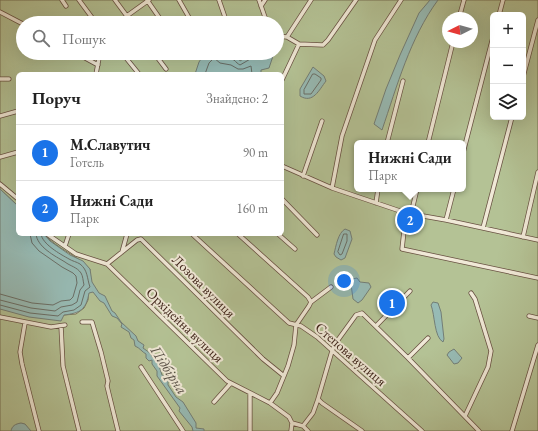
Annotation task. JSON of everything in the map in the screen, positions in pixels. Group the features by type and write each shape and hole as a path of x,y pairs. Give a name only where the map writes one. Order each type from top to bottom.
{"street":[{"path":"62,0 66,6"},
{"path":"79,0 91,16"},
{"path":"115,0 126,16 148,0 158,16"},
{"path":"179,0 188,16"},
{"path":"219,0 225,16"},
{"path":"259,0 265,16"},
{"path":"261,6 265,0"},
{"path":"287,37 311,0"},
{"path":"284,37 299,44 323,44 328,40 356,0"},
{"path":"332,188 342,136 375,40 401,0"},
{"path":"461,12 464,0"},
{"path":"500,12 503,0"},
{"path":"0,12 16,20"},
{"path":"526,66 538,20"},
{"path":"284,76 299,44"},
{"path":"429,140 452,48"},
{"path":"466,141 490,48"},
{"path":"89,60 98,65"},
{"path":"96,72 99,60"},
{"path":"128,60 137,72"},
{"path":"159,60 166,69"},
{"path":"0,79 8,79"},
{"path":"388,140 403,81"},
{"path":"0,116 16,112"},
{"path":"483,228 511,120"},
{"path":"303,176 322,121"},
{"path":"0,157 16,153"},
{"path":"284,167 332,188 408,213 538,240"},
{"path":"523,237 538,172"},
{"path":"0,184 16,197"},
{"path":"376,203 378,192"},
{"path":"416,192 408,213 402,249 538,278"},
{"path":"446,220 453,192"},
{"path":"284,201 316,234"},
{"name":"Орхідейна вулиця","path":"49,236 76,254 107,264 228,381 270,403 289,417 292,423"},
{"path":"65,246 68,236"},
{"path":"121,253 126,236"},
{"name":"Степова вулиця","path":"194,236 289,323 301,326 317,337 422,431"},
{"path":"240,236 308,297 311,302"},
{"path":"280,236 295,249"},
{"name":"Лозова вулиця","path":"107,264 137,240 141,239 263,359 284,376"},
{"path":"270,403 277,393 284,376 294,345 296,325 311,302 331,287"},
{"path":"376,326 410,291"},
{"path":"465,416 488,367 491,351 475,299 471,293"},
{"path":"303,426 313,412 335,344 352,320 359,313 365,314 479,431"},
{"path":"529,316 538,318"},
{"path":"0,317 51,327 63,325 63,366 79,431"},
{"path":"82,322 92,322 101,352 118,431"},
{"path":"25,323 20,352 39,431"},
{"path":"408,358 428,338"},
{"path":"512,431 538,345"},
{"path":"141,367 183,431"},
{"path":"214,402 231,383"},
{"path":"250,393 250,431"},
{"path":"318,399 362,431"},
{"path":"291,431 292,423 303,426 308,431"}],"green space":[{"path":"0,0 538,0 538,431 0,431 0,309 64,315 76,314 84,308 88,300 90,269 46,236 284,236 284,72 16,72 16,204 0,189"}],"water":[{"path":"430,0 438,0 428,15 412,46 382,130 374,124 386,89 419,13"},
{"path":"200,60 272,60 269,68 261,70 261,72 196,72"},
{"path":"313,67 324,76 326,81 315,95 305,98 300,96 300,89"},
{"path":"0,189 16,204 16,236 46,236 50,241 70,255 83,261 90,269 92,282 99,293 105,296 112,311 136,336 138,341 144,345 143,348 150,353 153,358 156,357 162,375 168,378 168,385 176,397 183,402 196,423 196,428 204,429 204,431 193,431 192,427 179,411 180,408 157,376 157,371 152,364 152,360 149,361 146,358 146,354 135,346 134,340 131,338 129,332 121,327 122,324 117,318 112,316 104,303 100,301 93,292 89,293 88,299 81,310 64,315 61,321 29,317 0,309"},
{"path":"345,229 350,231 352,239 345,258 341,260 334,254 339,237"},
{"path":"357,278 360,282 369,283 371,287 362,300 358,303 353,299 351,284 352,279"},
{"path":"433,302 438,303 441,312 443,342 436,331 431,305"},
{"path":"454,349 462,358 458,363 454,364 447,355"},
{"path":"21,423 25,424 31,431 11,431 14,426"}],"place":[{"name":"Нижні Сади","path":"410,220"},
{"name":"М.Славутич","path":"392,303"}],"water label":[{"name":"Підбірна","path":"169,370"}]}
